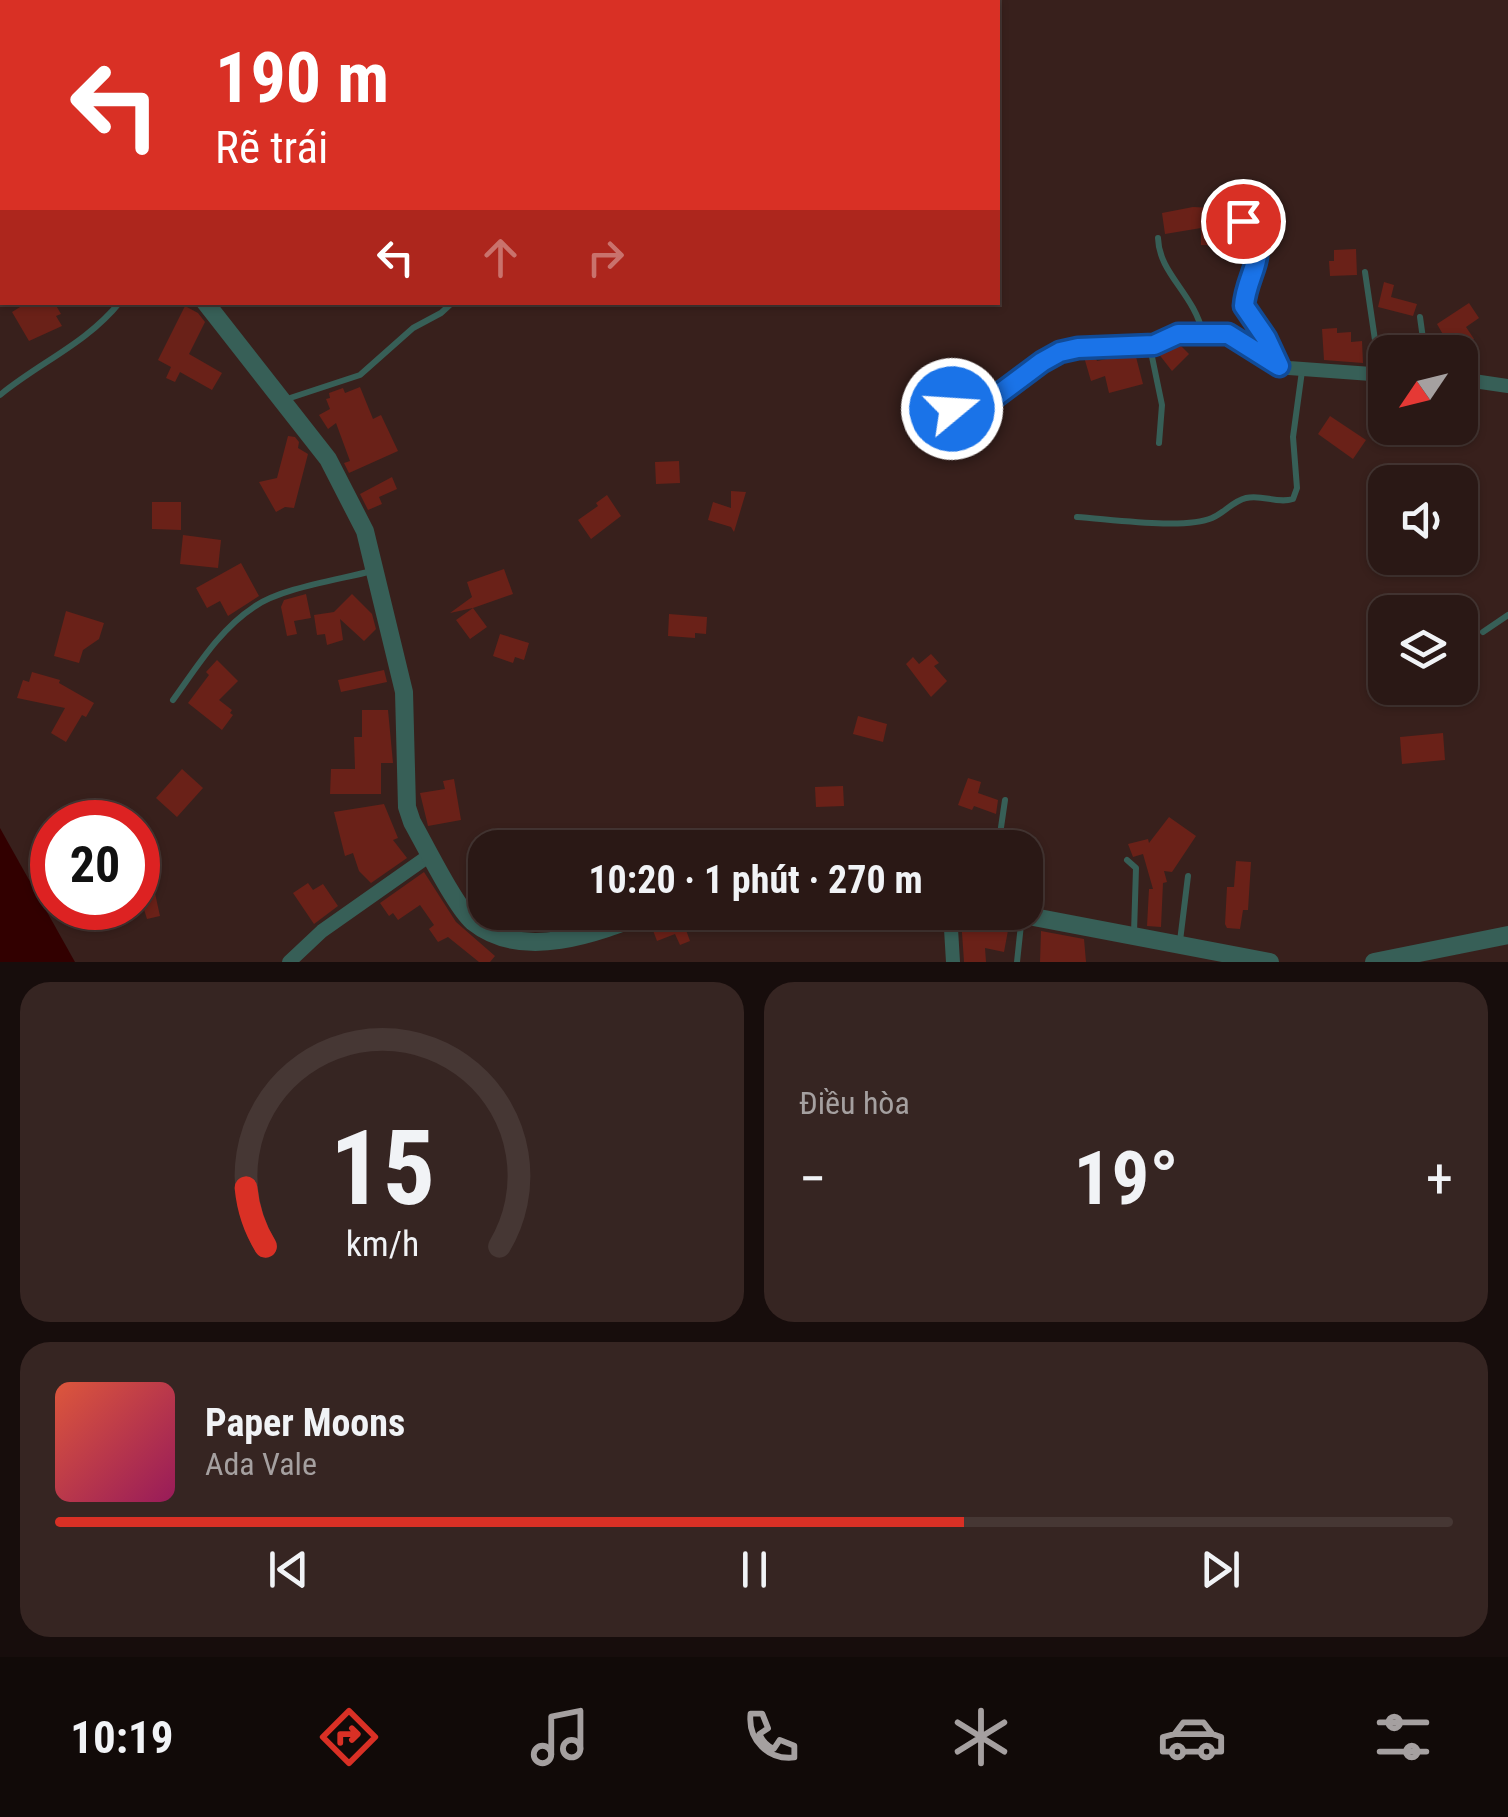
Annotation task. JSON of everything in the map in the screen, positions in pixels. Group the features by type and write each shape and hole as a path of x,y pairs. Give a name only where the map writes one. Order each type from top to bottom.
{"street":[{"path":"207,305 328,459 365,531 404,692 406,807 468,917"},
{"path":"1203,334 1228,334 1279,366 1368,374"},
{"path":"1478,382 1508,386"},
{"path":"289,962 322,931 430,855"},
{"path":"1043,918 1270,962"},
{"path":"484,930 496,939 530,946 564,942 598,930"},
{"path":"951,930 953,962"},
{"path":"1374,962 1508,935"}],"lane":[{"path":"1243,221 1254,232 1258,255 1244,306 1279,366"},
{"path":"944,378 947,402 961,414 971,413 1060,352 1154,345 1178,334 1203,334 1190,298 1158,254 1158,238"},
{"path":"1365,272 1376,335"},
{"path":"0,395 79,343 117,305"},
{"path":"283,401 360,375 413,328 450,305"},
{"path":"1420,317 1422,335"},
{"path":"1154,345 1152,364 1162,405 1159,443"},
{"path":"1077,517 1210,520 1252,496 1293,500 1298,488 1293,437 1302,370"},
{"path":"172,700 222,632 255,605 284,593 373,570"},
{"path":"1483,632 1508,615"},
{"path":"1001,830 1005,800"},
{"path":"1127,860 1136,868 1134,935"},
{"path":"1180,942 1188,876"},
{"path":"1017,962 1020,930"}],"shaded area":[{"path":"0,828 30,882 30,930 57,930 75,962 0,962"}],"building":[{"path":"1193,207 1234,209 1234,246 1201,245 1201,228 1165,234 1162,213"},
{"path":"1356,249 1357,275 1330,276 1329,261 1334,261 1334,250"},
{"path":"1384,282 1394,285 1391,297 1417,304 1413,316 1378,307"},
{"path":"1469,303 1479,318 1466,327 1471,335 1443,335 1437,324"},
{"path":"23,305 56,305 62,326 29,341 12,312"},
{"path":"185,306 205,322 189,354 222,373 212,390 180,372 175,382 166,378 171,367 158,360"},
{"path":"1337,328 1337,333 1351,332 1351,342 1362,341 1363,363 1324,360 1322,329"},
{"path":"1177,342 1189,354 1172,371 1158,353"},
{"path":"1135,353 1143,384 1109,393 1105,376 1091,381 1084,357 1095,356 1097,361"},
{"path":"360,387 373,419 381,415 398,451 349,473 344,463 350,461 336,423 328,429 319,415 330,409 326,399 330,398 329,393 343,388 345,393"},
{"path":"1330,416 1366,440 1353,459 1318,434"},
{"path":"288,436 295,437 298,448 308,454 294,508 276,512 259,482 277,478"},
{"path":"679,461 680,483 656,484 655,462"},
{"path":"392,477 397,489 379,497 382,504 368,510 360,494"},
{"path":"731,491 746,492 734,532 731,527 708,520 713,502 731,508"},
{"path":"607,495 621,516 591,539 578,520"},
{"path":"152,502 181,502 181,530 152,529"},
{"path":"183,535 221,540 218,568 180,564"},
{"path":"241,563 259,596 228,616 220,601 207,608 196,588"},
{"path":"504,569 513,594 450,613 472,597 467,582"},
{"path":"306,594 311,618 294,621 297,634 287,636 281,607 284,600"},
{"path":"352,594 372,614 376,629 364,641 340,619 343,640 327,645 325,634 317,635 314,615 334,612"},
{"path":"473,608 487,627 470,639 456,620"},
{"path":"66,611 104,623 99,639 83,650 79,663 54,656"},
{"path":"669,614 707,617 706,634 695,633 695,638 668,636"},
{"path":"500,634 529,643 524,660 515,657 513,663 493,656"},
{"path":"931,654 939,663 934,666 947,681 931,697 906,664 913,657 919,664"},
{"path":"217,660 238,681 219,700 233,715 222,730 188,703"},
{"path":"384,670 387,682 341,692 338,680"},
{"path":"32,672 60,680 59,683 94,703 66,742 51,733 65,708 17,698 23,680 29,682"},
{"path":"362,710 388,710 393,763 381,763 381,794 330,794 331,769 355,769 354,737 362,737"},
{"path":"858,716 887,724 883,742 853,734"},
{"path":"1443,733 1445,760 1402,764 1400,737"},
{"path":"182,769 203,788 177,817 156,798"},
{"path":"968,778 981,782 978,793 998,800 996,814 958,805"},
{"path":"454,779 461,820 428,826 420,793 445,789 443,781"},
{"path":"843,786 844,806 816,807 815,787"},
{"path":"384,804 398,838 393,840 407,858 371,883 359,871 353,853 345,856 334,812"},
{"path":"1169,817 1196,836 1172,872 1164,871 1167,882 1163,883 1161,927 1147,926 1149,889 1153,889 1143,854 1133,857 1128,844 1148,839 1149,843"},
{"path":"1236,861 1251,862 1248,910 1243,910 1240,929 1227,928 1225,924 1227,887 1234,887"},
{"path":"424,872 456,922 495,956 490,962 479,962 448,937 438,942 429,929 434,925 420,905 398,920 393,913 389,916 380,903"},
{"path":"308,883 313,890 323,884 338,906 314,924 293,893"},
{"path":"653,930 686,930 690,941 680,945 675,934 657,941"},
{"path":"962,930 1008,930 1004,952 985,948 986,962 964,962"},
{"path":"1041,931 1084,939 1086,962 1040,962"}],"route":[{"path":"952,409 961,414 979,409 1060,352 1154,345 1178,334 1228,334 1279,366 1262,330 1244,306 1258,242 1243,221"}]}
